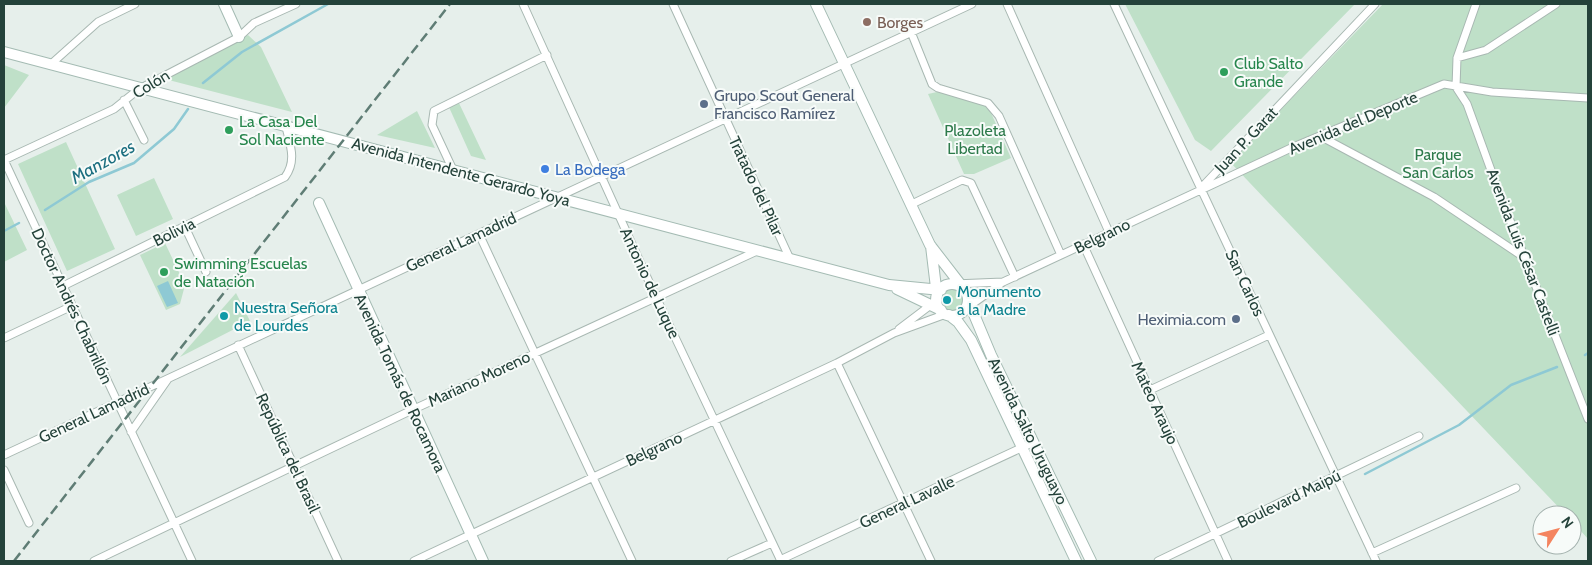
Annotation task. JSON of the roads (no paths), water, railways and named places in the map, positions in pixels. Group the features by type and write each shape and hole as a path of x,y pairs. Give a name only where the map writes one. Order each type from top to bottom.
{"main road":[{"path":"224,4 239,37"},
{"path":"816,4 930,245 959,286 939,303"},
{"name":"Avenida Intendente Gerardo Yoya","path":"4,52 889,285 939,303"},
{"name":"Avenida Tomás de Rocamora","path":"319,204 483,561"},
{"path":"930,245 939,303 956,315 967,305"},
{"name":"Avenida Intendente Gerardo Yoya","path":"889,285 939,303"},
{"name":"Avenida Salto Uruguayo","path":"959,286 1091,561"},
{"name":"Avenida Salto Uruguayo","path":"939,303 958,322 971,340 1076,561"}],"street":[{"path":"50,65 98,22 135,4"},
{"name":"Colón","path":"4,160 114,109 139,88 239,37 254,23 296,4"},
{"name":"Antonio de Luque","path":"523,4 656,297 781,561"},
{"name":"Tratado del Pilar","path":"673,4 790,259"},
{"name":"General Lamadrid","path":"4,455 972,4"},
{"path":"1008,4 1110,232"},
{"name":"San Carlos","path":"1114,4 1376,561"},
{"name":"Juan P. Garat","path":"1200,189 1375,4"},
{"path":"1456,87 1457,58 1476,4"},
{"path":"1457,58 1477,55 1556,4"},
{"path":"911,32 932,84 938,88 988,103 999,116 1061,255"},
{"path":"453,170 432,125 434,111 547,55"},
{"name":"Avenida del Deporte","path":"1200,189 1444,84 1492,92 1588,98"},
{"name":"Avenida Luis César Castelli","path":"1456,87 1468,104 1525,258 1588,419"},
{"path":"124,100 144,140"},
{"name":"Bolivia","path":"63,286 285,176 290,170 292,158 286,127"},
{"path":"1320,136 1434,197 1525,258"},
{"name":"Doctor Andrés Chabrillón","path":"4,160 192,561"},
{"path":"912,204 962,180 972,183 1015,277"},
{"name":"Belgrano","path":"967,305 1003,282 1200,189"},
{"path":"185,227 206,272"},
{"path":"479,234 632,561"},
{"name":"Mateo Araujo","path":"1083,244 1228,561"},
{"name":"Mariano Moreno","path":"94,561 412,410 758,250"},
{"name":"Belgrano","path":"959,286 1003,282"},
{"name":"Belgrano","path":"894,333 939,303"},
{"name":"Belgrano","path":"414,561 837,363 894,333 939,303"},
{"path":"4,338 72,306"},
{"path":"1150,390 1269,335"},
{"name":"República del Brasil","path":"238,346 338,561"},
{"path":"837,363 930,561"},
{"path":"131,432 169,378"},
{"name":"Boulevard Maipú","path":"1158,561 1216,535 1419,436"},
{"name":"General Lavalle","path":"781,561 1034,442"},
{"path":"4,470 29,523"},
{"path":"1372,553 1516,488"},
{"path":"731,561 772,543"}],"water":[{"path":"168,281 178,303 167,307 157,286"}],"waterway":[{"name":"Manzores","path":"203,83 242,52 328,4"},
{"name":"Manzores","path":"45,210 89,182 134,163 174,129 188,109"},
{"name":"Manzores","path":"4,231 19,223"},
{"path":"1365,474 1459,425 1511,385 1557,367"}],"railway":[{"path":"14,561 450,4"}],"place":[{"name":"Borges","path":"867,22"},
{"name":"Club Salto Grande","path":"1224,72"},
{"name":"Grupo Scout General Francisco Ramírez","path":"704,104"},
{"name":"La Casa Del Sol Naciente","path":"229,130"},
{"name":"La Bodega","path":"545,169"},
{"name":"Swimming Escuelas de Natación","path":"164,272"},
{"name":"Monumento a la Madre","path":"947,300"},
{"name":"Nuestra Señora de Lourdes","path":"224,316"},
{"name":"Heximia.com","path":"1236,319"}],"park label":[{"name":"Plazoleta Libertad","path":"975,139"},
{"name":"Parque San Carlos","path":"1438,163"}]}
